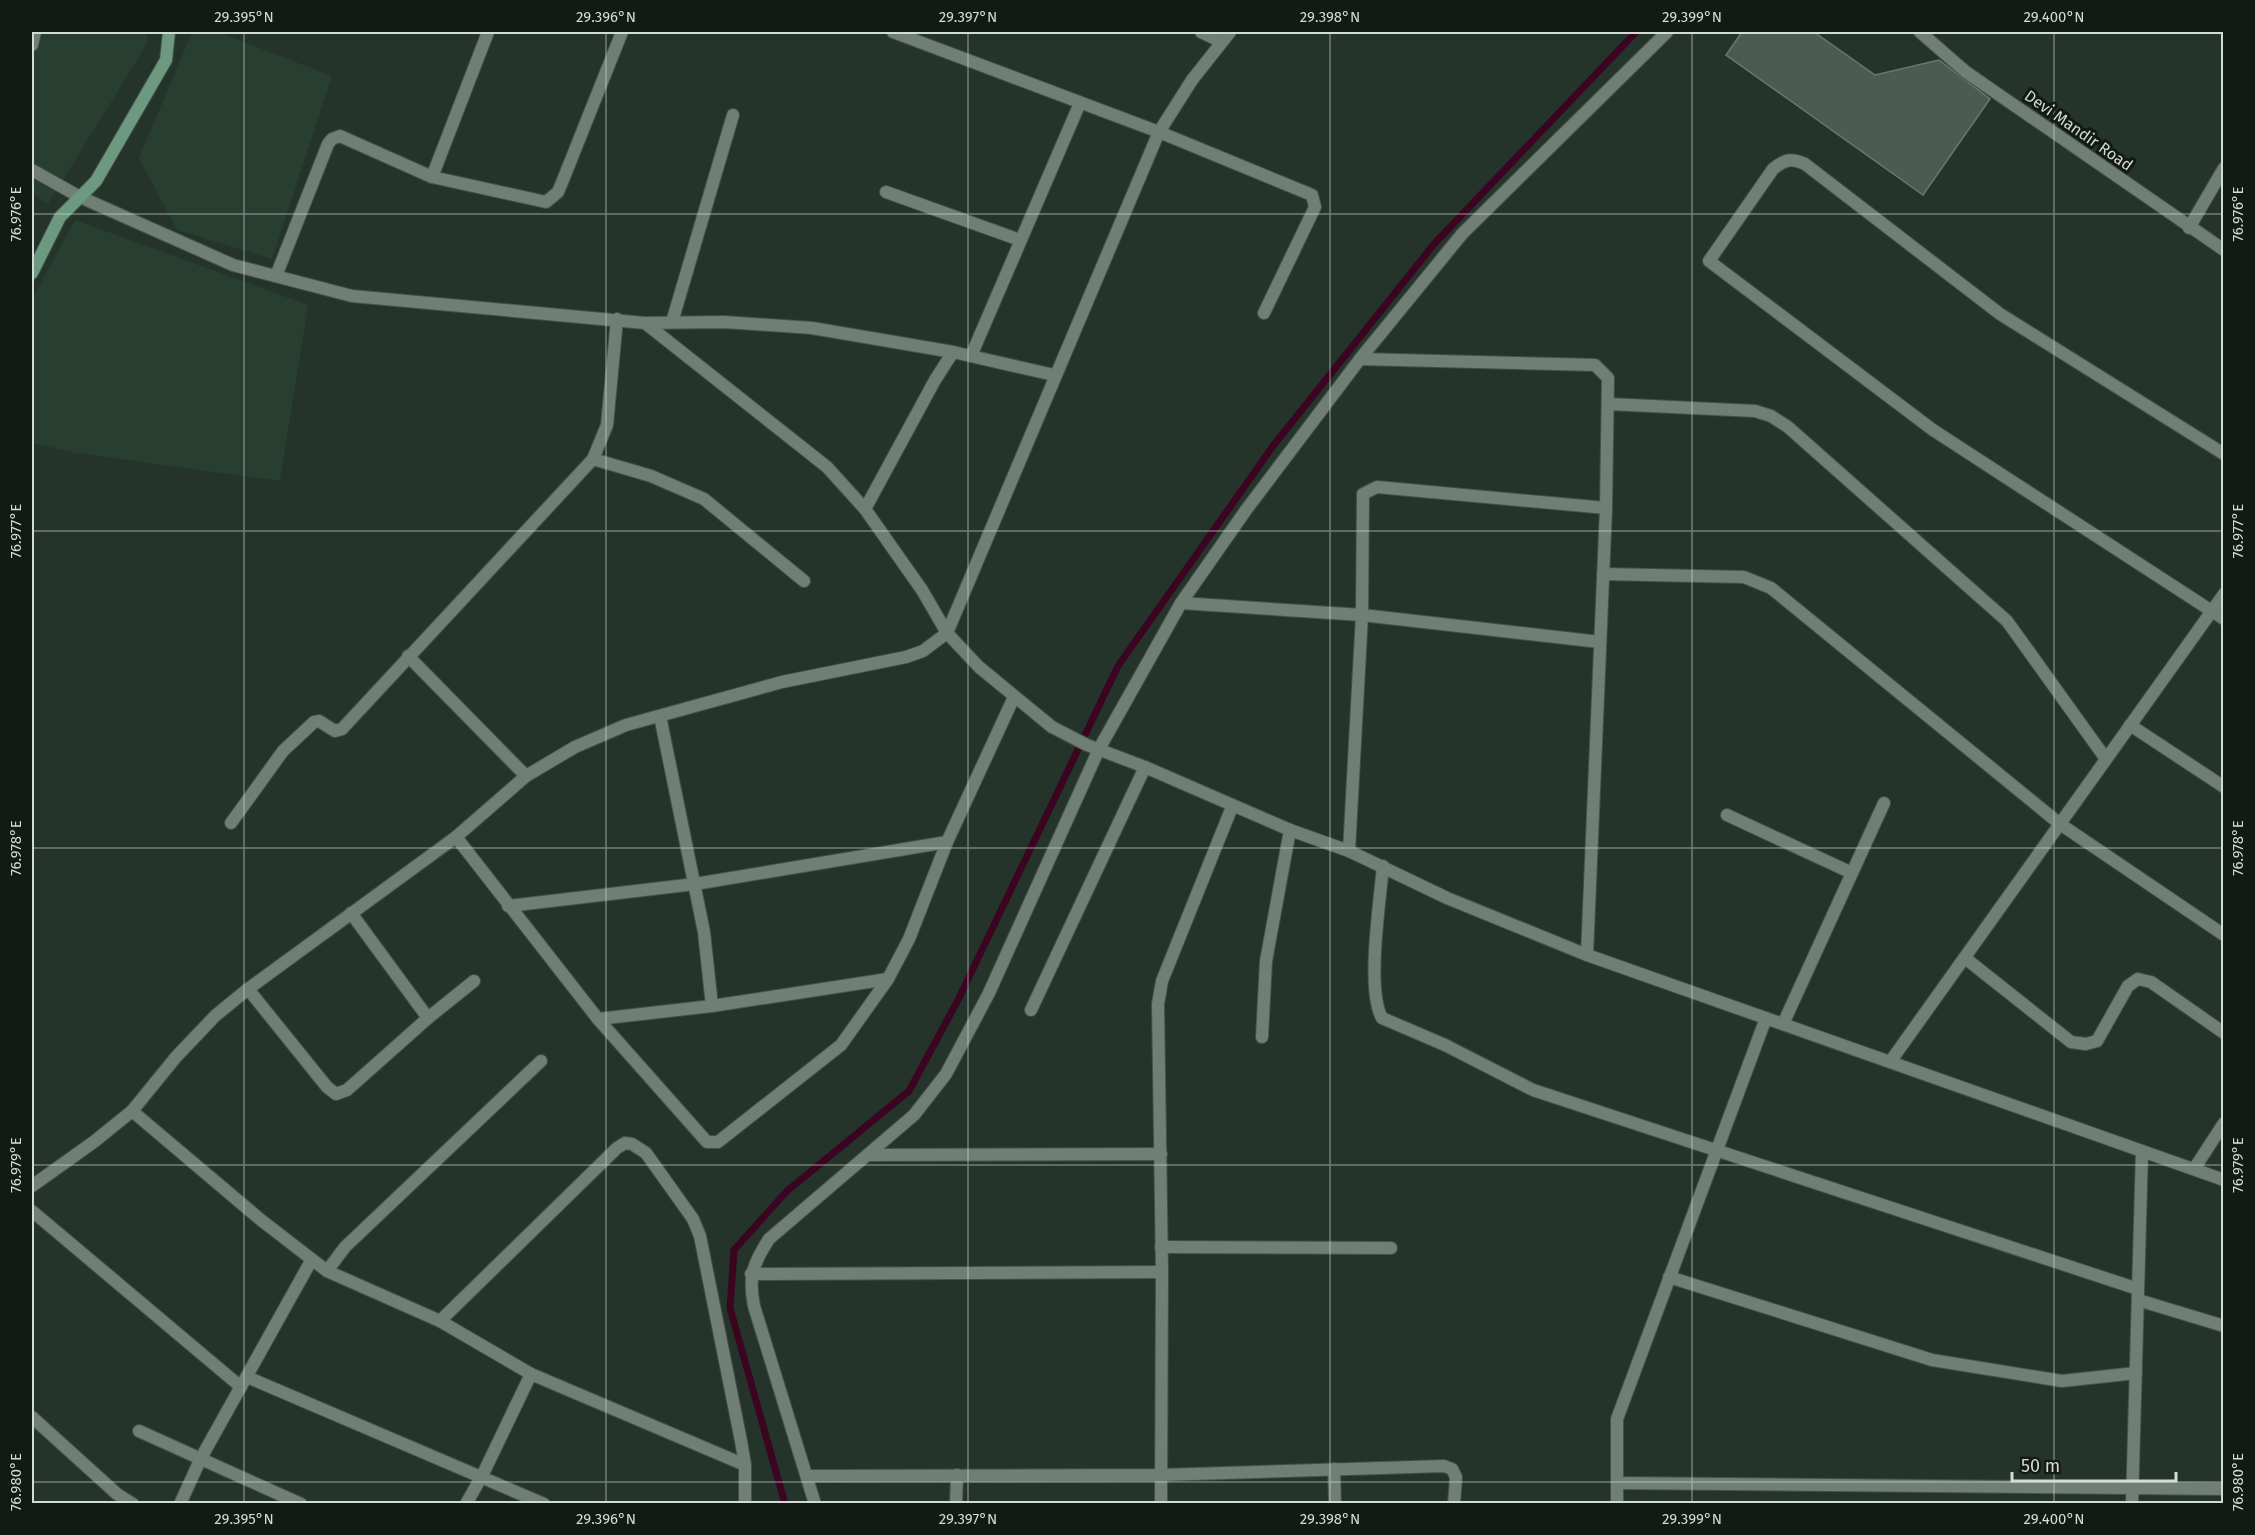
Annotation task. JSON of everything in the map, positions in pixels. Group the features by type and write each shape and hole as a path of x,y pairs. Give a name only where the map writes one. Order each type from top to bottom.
{"street":[{"path":"32,45 35,32"},
{"path":"32,273 60,217 96,181 166,60 169,32"},
{"path":"432,177 488,32"},
{"path":"276,276 332,139 346,138 432,177 546,202 552,198 563,180 622,32"},
{"path":"893,32 1159,132 1314,197 1315,207 1264,313"},
{"path":"1201,32 1221,41"},
{"path":"32,1186 95,1142 132,1111 183,1049 215,1016 248,989 456,837 526,776 575,747 626,725 782,682 906,657 923,651 947,633 1054,375 1159,132 1221,41 1230,32"},
{"path":"815,1503 754,1306 750,1285 752,1274 769,1239 914,1116 946,1074 962,1047 1020,926 1093,747 1181,603 1246,510 1360,359 1462,234 1667,32"},
{"name":"Devi Mandir Road","path":"1920,32 1966,72 2189,228 2223,249"},
{"path":"971,357 1080,103"},
{"path":"672,322 733,115"},
{"path":"2223,454 2000,314 1805,164 1793,159 1782,161 1773,169 1709,261 1934,430 2223,619"},
{"path":"2189,228 2223,168"},
{"path":"32,170 80,197 232,265 352,296 645,323 672,322 812,328 953,352 1054,375"},
{"path":"886,192 1020,240"},
{"path":"231,823 283,751 306,728 317,721 335,731 342,729 593,459 607,425 617,319"},
{"path":"645,323 702,371 813,454 865,509 922,590 947,633 979,667 1052,727 1093,747 1145,766 1232,807 1349,851 1447,898 1587,956 2223,1179"},
{"path":"865,509 935,380 953,352"},
{"path":"1360,359 1595,365 1608,378 1606,508 1587,956"},
{"path":"1609,404 1755,411 1771,416 1788,428 2007,621 2106,759"},
{"path":"593,459 651,476 704,499 804,581"},
{"path":"1349,851 1362,615 1362,502 1364,494 1371,488 1606,508"},
{"path":"1603,574 1744,577 1771,588 2060,824 2223,935"},
{"path":"1890,1062 2223,594"},
{"path":"1181,603 1362,615 1600,642"},
{"path":"408,656 526,776"},
{"path":"456,837 598,1019 707,1142 718,1142 841,1044 888,979 909,939 946,842 1014,697"},
{"path":"660,716 704,932 712,1006"},
{"path":"2130,725 2223,787"},
{"path":"1031,1010 1145,766"},
{"path":"1783,1024 1884,803"},
{"path":"1161,1503 1162,1272 1158,1004 1161,988 1232,807"},
{"path":"1727,815 1852,873"},
{"path":"1263,1037 1266,962 1290,830"},
{"path":"508,906 695,884 946,842"},
{"path":"1383,866 1375,985 1377,1010 1382,1018 1445,1045 1533,1089 1717,1149 2138,1294 2223,1326"},
{"path":"351,913 428,1018"},
{"path":"1965,958 2071,1042 2086,1044 2097,1041 2128,986 2138,979 2151,982 2223,1033"},
{"path":"598,1019 712,1006 888,979"},
{"path":"248,989 327,1087 336,1094 347,1090 428,1018 474,981"},
{"path":"1617,1503 1617,1419 1766,1018"},
{"path":"327,1271 345,1247 541,1061"},
{"path":"132,1111 311,1261 327,1271 440,1322 531,1374 745,1465"},
{"path":"2194,1169 2223,1123"},
{"path":"440,1322 617,1148 625,1143 640,1147 693,1219 700,1236 745,1465 745,1503"},
{"path":"2132,1503 2142,1151"},
{"path":"869,1155 1161,1155"},
{"path":"32,1210 244,1382 482,1476 544,1503"},
{"path":"1161,1247 1391,1248"},
{"path":"180,1503 201,1458 311,1261"},
{"path":"752,1274 1162,1272"},
{"path":"1669,1277 1932,1360 2062,1381 2136,1372"},
{"path":"466,1503 482,1476 531,1374"},
{"path":"32,1417 114,1498 133,1503"},
{"path":"140,1431 301,1503"},
{"path":"808,1476 1162,1475 1444,1466 1452,1469 1456,1477 1454,1503"},
{"path":"1335,1470 1335,1503"},
{"path":"956,1503 957,1474"},
{"path":"1617,1483 2223,1489"}],"shaded area":[{"path":"32,32 147,32 147,44 48,204 32,192"},
{"path":"192,32 218,32 332,76 272,259 177,230 139,158"},
{"path":"75,220 308,305 280,481 77,453 32,443 32,299"}],"building":[{"path":"1742,32 1814,32 1875,75 1939,60 1990,99 1923,195 1726,55"}],"waterway":[{"path":"785,1504 730,1308 734,1250 787,1191 909,1091 958,1000 1118,666 1273,446 1434,244 1636,32"}]}
